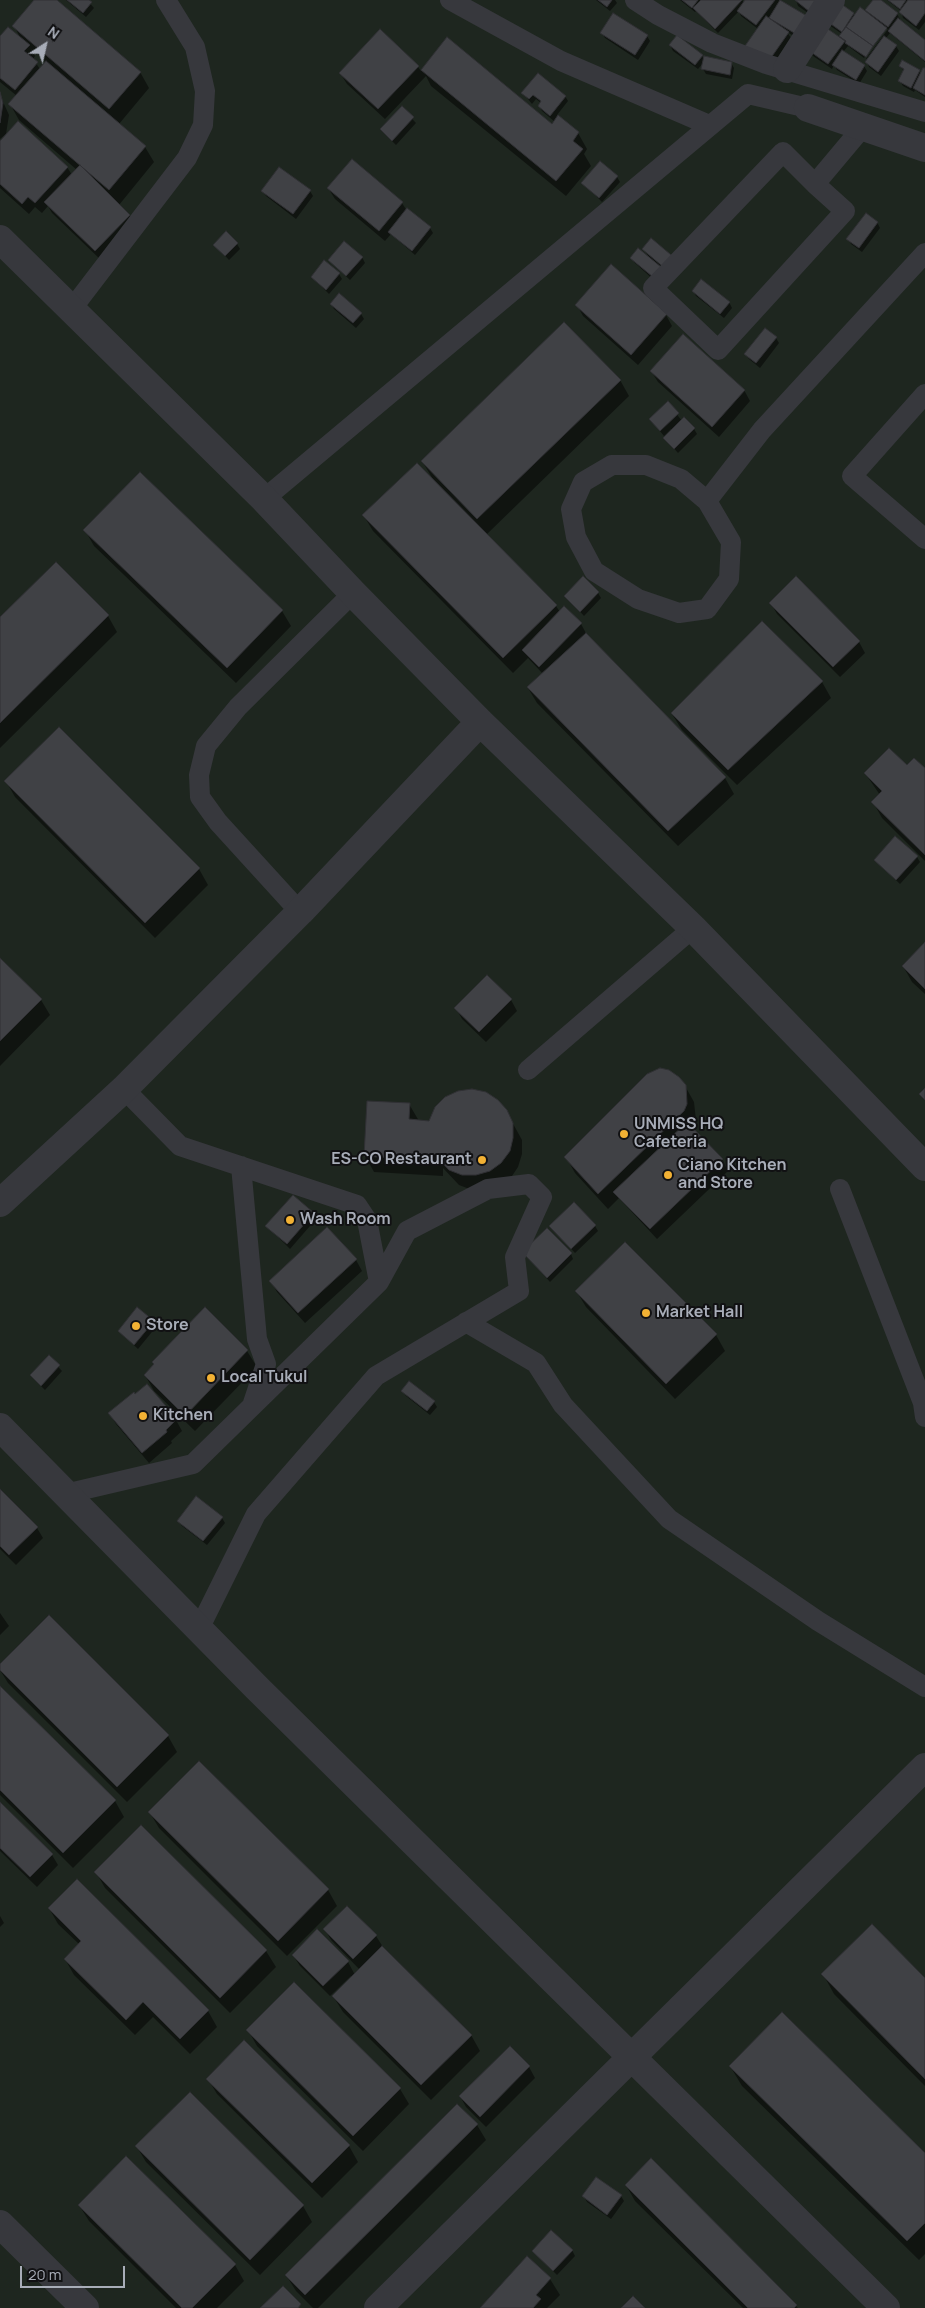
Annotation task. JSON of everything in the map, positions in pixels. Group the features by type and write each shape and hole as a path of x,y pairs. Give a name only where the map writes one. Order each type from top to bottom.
{"street":[{"path":"787,69 831,0"},
{"path":"808,108 925,148"},
{"path":"0,238 264,498 353,593 480,722 693,928 925,1167"},
{"path":"0,1204 124,1088 300,912 480,722"},
{"path":"0,1427 199,1629 886,2308"},
{"path":"378,2308 925,1767"},
{"path":"0,2224 85,2308"}],"lane":[{"path":"71,310 187,158 203,125 205,91 195,47 166,0"},
{"path":"450,0 561,61 709,125"},
{"path":"635,0 658,15 712,43 766,64 925,112"},
{"path":"264,498 748,94 808,108"},
{"path":"815,184 862,128"},
{"path":"783,152 815,184 845,211 718,350 654,288 783,152"},
{"path":"707,500 762,430 925,253"},
{"path":"925,394 852,476 925,539"},
{"path":"612,466 646,466 681,480 707,500 731,542 729,579 707,609 679,613 638,599 594,571 576,537 571,509 583,482 612,466"},
{"path":"300,912 218,822 200,797 199,775 206,746 238,707 353,593"},
{"path":"528,1070 693,928"},
{"path":"124,1088 180,1146 357,1205 366,1220 379,1282"},
{"path":"241,1166 257,1339 266,1364 252,1407"},
{"path":"65,1494 193,1464 379,1282 407,1231 488,1189 529,1184 542,1197 516,1257 519,1291 376,1376 369,1383 256,1514 199,1629"},
{"path":"840,1189 923,1403 925,1417"},
{"path":"466,1322 536,1363 563,1405 669,1519 818,1622 925,1688"}],"shaded area":[{"path":"0,0 925,0 925,2308 0,2308"}],"building":[{"path":"34,0 57,0 141,72 109,109 12,26"},
{"path":"67,0 89,0 92,2 83,13"},
{"path":"598,0 612,0 607,7"},
{"path":"682,0 698,0 692,8"},
{"path":"701,0 742,0 715,29 693,8"},
{"path":"745,0 775,0 756,25 737,11"},
{"path":"780,0 812,19 801,37 769,18"},
{"path":"795,0 826,0 815,16"},
{"path":"873,0 881,0 898,13 888,27 865,10"},
{"path":"888,0 906,0 900,9"},
{"path":"908,0 925,0 925,13 916,26 899,12"},
{"path":"837,1 854,13 842,32 824,19"},
{"path":"860,7 887,28 873,46 846,27"},
{"path":"613,13 648,35 635,55 600,33"},
{"path":"766,16 789,32 768,62 745,46"},
{"path":"898,18 925,40 925,61 888,31"},
{"path":"8,27 30,45 24,51 38,62 15,90 0,78 0,36"},
{"path":"825,27 845,41 828,64 808,50"},
{"path":"846,27 873,46 866,57 845,43 846,41 839,36"},
{"path":"380,29 419,66 378,109 339,73"},
{"path":"677,35 703,55 695,65 669,45"},
{"path":"884,36 897,45 878,72 865,62"},
{"path":"447,37 552,124 558,115 579,132 573,141 583,149 556,181 421,70"},
{"path":"842,50 865,65 856,80 832,65"},
{"path":"704,56 732,62 730,75 701,69"},
{"path":"902,60 920,70 911,88 898,81 904,69 899,66"},
{"path":"46,61 146,146 109,190 8,104"},
{"path":"923,68 925,68 925,95 913,88"},
{"path":"538,73 566,96 550,116 538,106 541,101 533,95 529,99 521,93"},
{"path":"0,92 3,103 0,123"},
{"path":"402,106 414,117 392,141 380,129"},
{"path":"18,121 68,167 35,203 28,197 22,204 0,184 0,141"},
{"path":"352,159 403,202 379,231 327,188"},
{"path":"600,161 618,176 599,198 581,183"},
{"path":"80,165 130,215 95,251 44,202"},
{"path":"279,167 311,190 293,214 261,191"},
{"path":"407,208 431,227 412,251 388,232"},
{"path":"866,213 878,222 859,248 846,239"},
{"path":"226,231 238,243 225,256 213,245"},
{"path":"651,238 677,260 667,270 642,249"},
{"path":"344,241 363,257 346,276 328,260"},
{"path":"638,248 661,267 653,277 630,258"},
{"path":"324,260 340,273 326,290 311,277"},
{"path":"611,264 667,314 631,355 575,305"},
{"path":"701,279 730,302 720,314 692,291"},
{"path":"339,293 362,313 353,323 330,304"},
{"path":"564,322 621,380 477,519 421,461"},
{"path":"765,328 777,337 756,363 744,354"},
{"path":"683,334 745,390 712,427 650,371"},
{"path":"668,401 679,413 660,431 649,419"},
{"path":"684,417 695,428 674,449 663,438"},
{"path":"417,463 557,605 503,658 362,515"},
{"path":"140,472 283,610 227,668 83,530"},
{"path":"56,562 109,615 0,723 0,617"},
{"path":"583,576 599,592 580,612 564,596"},
{"path":"796,576 860,641 833,667 769,603"},
{"path":"564,606 582,623 539,667 522,650"},
{"path":"762,621 823,681 728,770 671,713"},
{"path":"586,633 726,777 668,831 527,687"},
{"path":"59,727 200,868 145,923 4,781"},
{"path":"889,748 907,765 914,758 925,768 925,855 871,802 882,791 864,773"},
{"path":"895,836 918,856 896,880 874,860"},
{"path":"925,942 925,989 902,966"},
{"path":"0,958 42,999 0,1041"},
{"path":"487,975 512,999 479,1032 454,1008"},
{"name":"UNMISS HQ Cafeteria","path":"660,1068 669,1070 686,1085 687,1104 684,1111 598,1194 564,1157 647,1074"},
{"path":"925,1088 925,1100 919,1094"},
{"path":"472,1089 486,1092 498,1100 507,1110 513,1123 513,1138 510,1151 501,1163 490,1171 476,1175 462,1175 449,1170 434,1154 434,1161 364,1156 367,1101 410,1103 409,1119 429,1121 435,1107 445,1097 458,1091"},
{"name":"Ciano Kitchen and Store","path":"687,1122 723,1159 650,1229 613,1192"},
{"name":"Wash Room","path":"293,1195 314,1213 287,1244 265,1226"},
{"path":"574,1202 596,1225 571,1249 549,1226"},
{"path":"327,1227 357,1259 298,1313 269,1281"},
{"path":"547,1228 572,1253 547,1278 522,1252"},
{"name":"Market Hall","path":"625,1242 717,1334 666,1384 575,1291"},
{"name":"Store","path":"137,1307 154,1321 134,1345 118,1331"},
{"path":"205,1307 248,1350 185,1416 144,1375 154,1364 152,1362"},
{"path":"49,1355 60,1365 41,1386 30,1375"},
{"path":"409,1381 435,1401 427,1411 401,1391"},
{"name":"Kitchen","path":"147,1384 177,1419 166,1430 167,1432 142,1453 108,1413"},
{"path":"0,1489 38,1527 9,1555 0,1546"},
{"path":"196,1496 223,1517 203,1541 177,1521"},
{"path":"49,1615 169,1735 117,1787 0,1670 0,1664"},
{"path":"0,1686 116,1800 63,1853 0,1790"},
{"path":"199,1761 329,1889 278,1941 148,1812"},
{"path":"0,1802 53,1854 30,1877 0,1848"},
{"path":"141,1825 267,1950 220,1998 94,1872"},
{"path":"77,1879 209,2010 180,2039 143,2002 126,2020 64,1959 81,1941 48,1908"},
{"path":"347,1906 377,1935 353,1959 323,1929"},
{"path":"872,1924 925,1978 925,2079 821,1974"},
{"path":"317,1929 349,1961 323,1986 292,1955"},
{"path":"382,1946 472,2035 421,2085 332,1996"},
{"path":"294,1982 401,2088 353,2136 246,2030"},
{"path":"782,2012 925,2153 925,2223 907,2241 729,2066"},
{"path":"244,2040 350,2145 312,2183 206,2079"},
{"path":"510,2046 530,2066 480,2117 459,2096"},
{"path":"190,2092 304,2205 250,2260 135,2146"},
{"path":"457,2104 478,2124 305,2295 285,2275"},
{"path":"126,2156 236,2264 192,2308 182,2308 78,2205"},
{"path":"651,2158 797,2305 794,2308 748,2308 625,2185"},
{"path":"596,2177 622,2195 607,2215 582,2196"},
{"path":"551,2230 573,2250 553,2271 532,2251"},
{"path":"527,2256 551,2278 536,2295 541,2299 533,2308 480,2308"},
{"path":"283,2286 301,2304 298,2308 260,2308"},
{"path":"633,2296 645,2308 621,2308"}],"place":[{"name":"UNMISS HQ Cafeteria","path":"624,1134"},
{"name":"ES-CO Restaurant","path":"482,1160"},
{"name":"Ciano Kitchen and Store","path":"668,1175"},
{"name":"Wash Room","path":"290,1220"},
{"name":"Market Hall","path":"646,1313"},
{"name":"Store","path":"136,1326"},
{"name":"Local Tukul","path":"211,1378"},
{"name":"Kitchen","path":"143,1416"}]}
